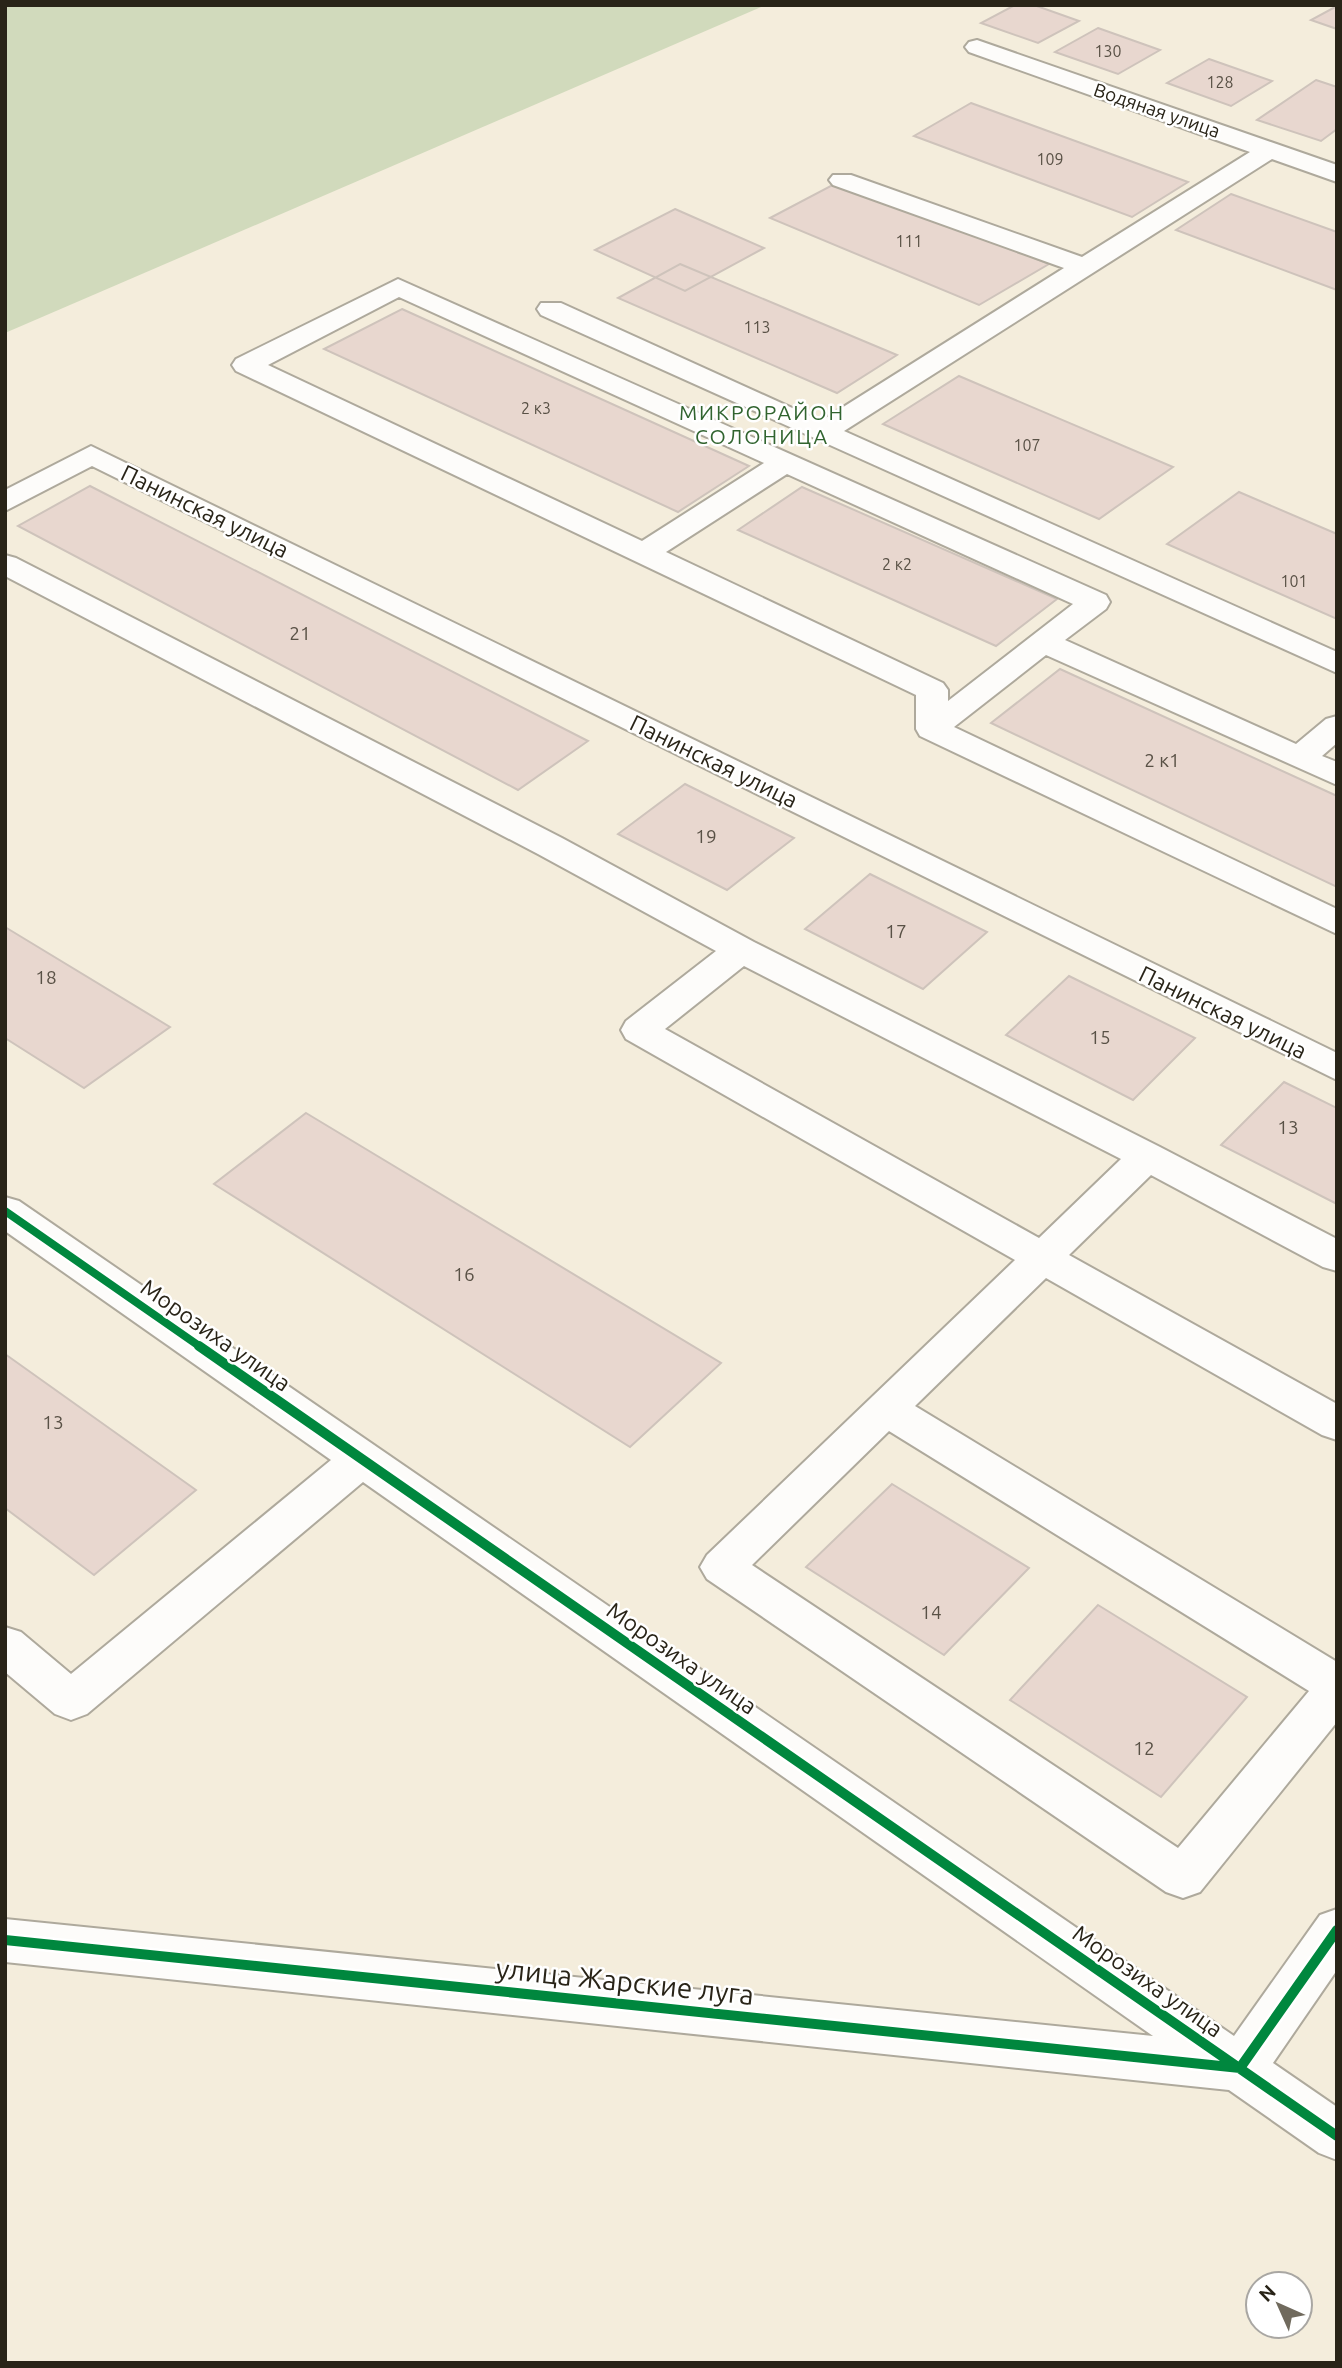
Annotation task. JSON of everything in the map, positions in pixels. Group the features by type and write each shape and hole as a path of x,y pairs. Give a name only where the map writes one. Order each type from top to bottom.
{"street":[{"name":"Водяная улица","path":"976,47 1337,174"},
{"path":"823,432 1271,149"},
{"path":"842,180 1085,267"},
{"path":"398,288 1094,602 932,729 932,690 246,365 398,288"},
{"path":"551,309 1337,664"},
{"name":"Панинская улица","path":"5,502 91,455 1337,1068"},
{"path":"644,553 785,462"},
{"path":"5,564 550,846 741,950 1147,1156 1337,1257"},
{"path":"1045,643 1337,775"},
{"path":"1300,758 1337,726"},
{"path":"932,729 1337,923"},
{"path":"741,950 639,1030 1337,1424"},
{"path":"887,1409 1337,1687 1183,1877 722,1567 1147,1156"},
{"name":"Морозиха улица","path":"5,1211 1337,2136"},
{"path":"5,1645 71,1701 361,1459"},
{"path":"1240,2068 1337,1930"},
{"name":"улица Жарские луга","path":"5,1940 1240,2068"}],"green space":[{"path":"5,5 766,5 5,333"}],"building":[{"path":"1015,5 1034,5 1079,21 1038,43 981,23"},
{"path":"1337,6 1337,29 1311,20"},
{"path":"1098,28 1160,50 1118,74 1055,52"},
{"path":"1209,59 1272,81 1231,106 1167,83"},
{"path":"1316,80 1337,87 1337,129 1321,141 1257,120"},
{"path":"971,103 1188,182 1132,217 914,136"},
{"path":"842,180 1049,264 979,305 770,218"},
{"path":"1231,194 1337,232 1337,290 1176,230"},
{"path":"675,209 764,248 685,291 595,250"},
{"path":"680,264 897,355 837,393 618,298"},
{"path":"402,309 749,466 678,512 324,349"},
{"path":"959,376 1173,467 1099,519 883,424"},
{"path":"90,486 588,741 518,790 18,526"},
{"path":"802,487 1057,599 996,646 738,530"},
{"path":"1239,492 1337,534 1337,619 1167,544"},
{"path":"1060,669 1337,796 1337,887 991,723"},
{"path":"685,784 794,838 727,890 618,834"},
{"path":"870,874 987,932 923,989 805,929"},
{"path":"5,927 170,1027 84,1088 5,1038"},
{"path":"1069,976 1195,1038 1133,1100 1006,1035"},
{"path":"1284,1082 1337,1108 1337,1204 1221,1145"},
{"path":"306,1113 721,1363 630,1447 214,1184"},
{"path":"5,1354 196,1490 94,1575 5,1508"},
{"path":"892,1484 1029,1568 944,1655 806,1567"},
{"path":"1098,1605 1247,1697 1161,1797 1010,1700"}],"cycle path":[{"path":"5,1211 1337,2136"},
{"path":"5,1940 1240,2068 1337,1930"}],"district":[{"name":"МИКРОРАЙОН СОЛОНИЦА","path":"762,424"}]}
